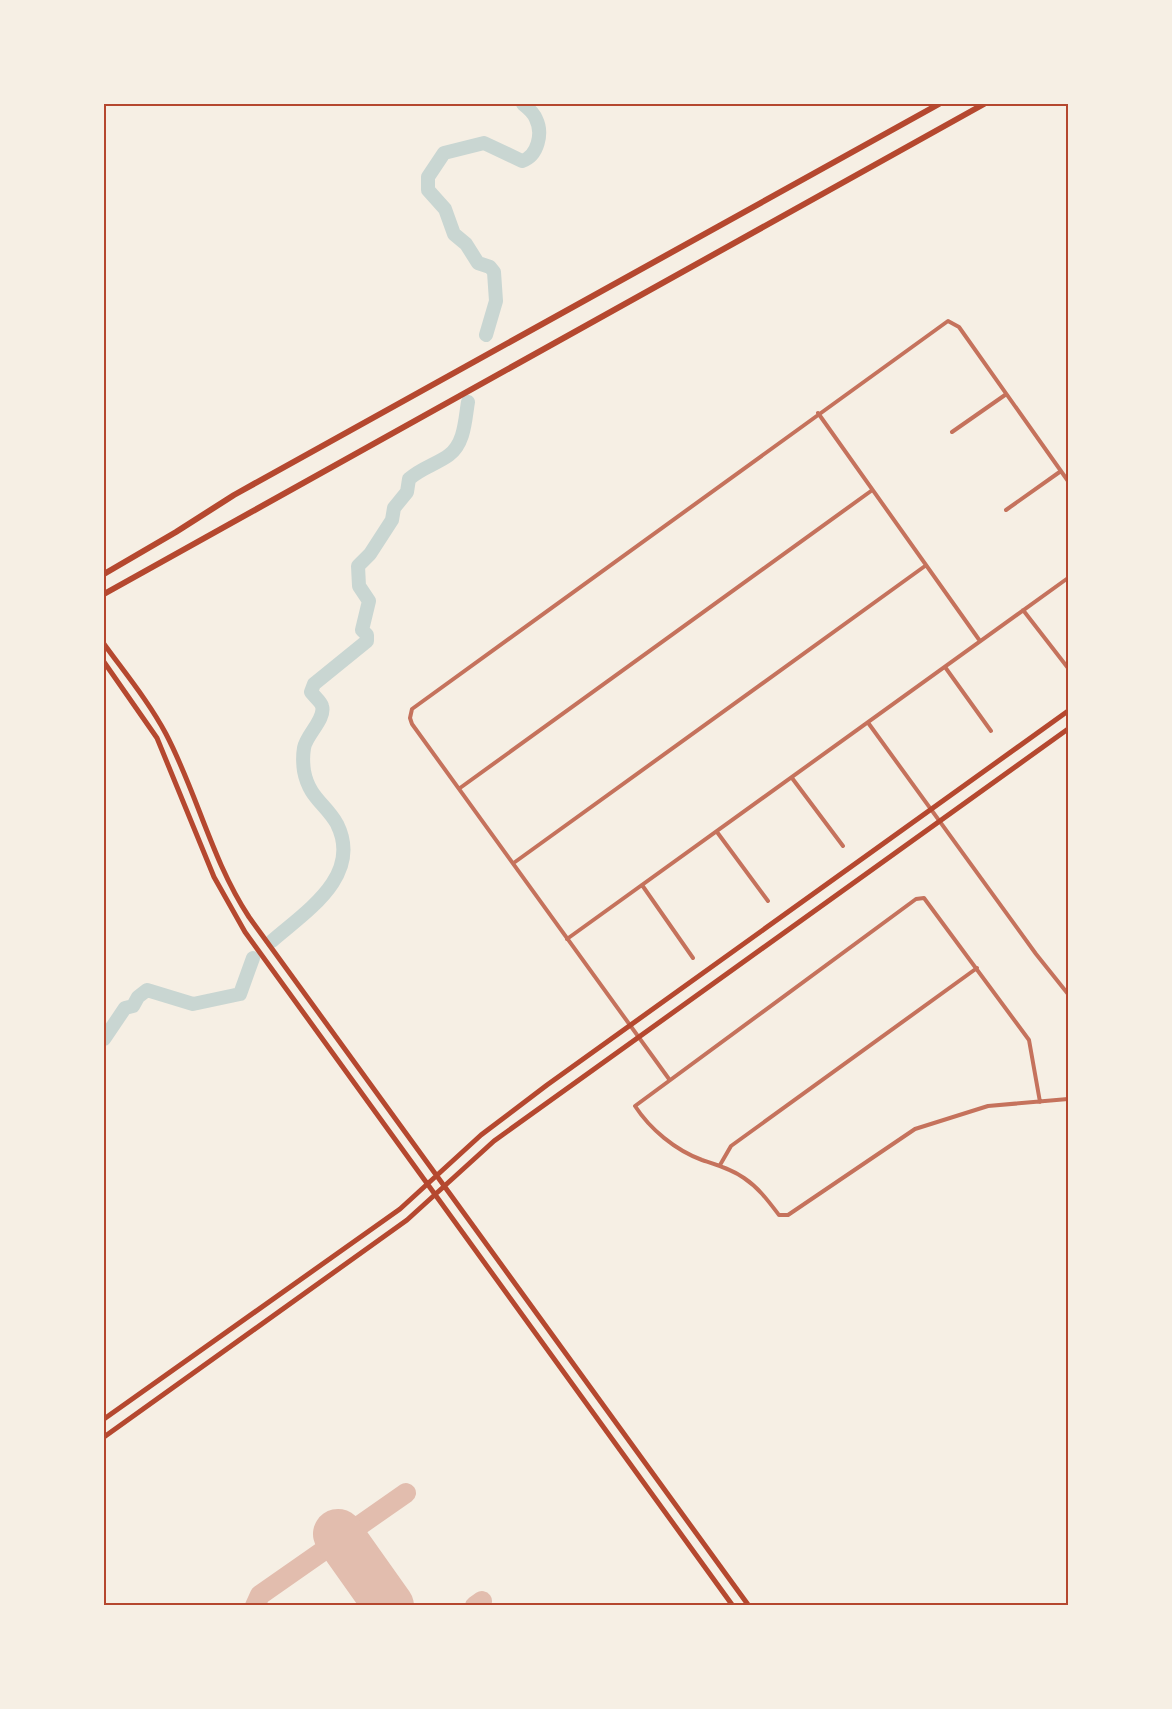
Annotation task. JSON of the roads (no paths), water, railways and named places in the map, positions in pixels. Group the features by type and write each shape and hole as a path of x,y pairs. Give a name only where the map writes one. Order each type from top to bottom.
{"main road":[{"path":"104,572 234,495 939,104"},
{"path":"104,601 105,593 984,104"},
{"path":"104,644 167,735 234,894 749,1605"},
{"path":"104,662 157,738 214,877 237,919 733,1605"},
{"path":"104,1419 390,1216 439,1176 481,1135 1068,711"},
{"path":"104,1437 359,1255 446,1185 494,1142 1068,729"},
{"path":"515,1303 525,1295"},
{"path":"594,1414 605,1405"}],"street":[{"path":"669,1079 567,939 515,862 412,724 410,717 412,709 948,321 959,327 1068,481"},
{"path":"952,432 1005,395"},
{"path":"818,413 871,491 980,641"},
{"path":"1006,510 1061,471"},
{"path":"460,788 871,491"},
{"path":"515,862 925,567"},
{"path":"567,939 1068,578"},
{"path":"1023,610 1068,668"},
{"path":"945,667 991,731"},
{"path":"869,723 1036,954 1068,994"},
{"path":"792,778 843,846"},
{"path":"717,832 768,901"},
{"path":"642,885 693,958"},
{"path":"1040,1102 1029,1040 924,898 916,899 634,1106 643,1118 674,1146 702,1160 720,1165 746,1179 765,1196 779,1215 788,1215 915,1129 988,1106 1068,1100"},
{"path":"720,1165 731,1146 976,968"}],"waterway":[{"path":"486,335 496,301 494,272 490,267 478,263 466,244 454,234 445,209 428,190 428,177 444,153 484,143 522,161 527,158 538,143 539,131 534,115 523,104"},
{"path":"272,941 300,918 327,891 337,876 342,860 343,843 337,824 310,788 304,771 304,748 319,722 322,711 321,704 311,692 314,684 367,641 367,635 362,630 369,601 359,586 358,566 370,554 392,520 394,508 407,492 409,479 454,450 461,437 468,402"},
{"path":"104,1039 125,1008 133,1006 138,997 147,990 193,1004 240,994 253,958"}]}
